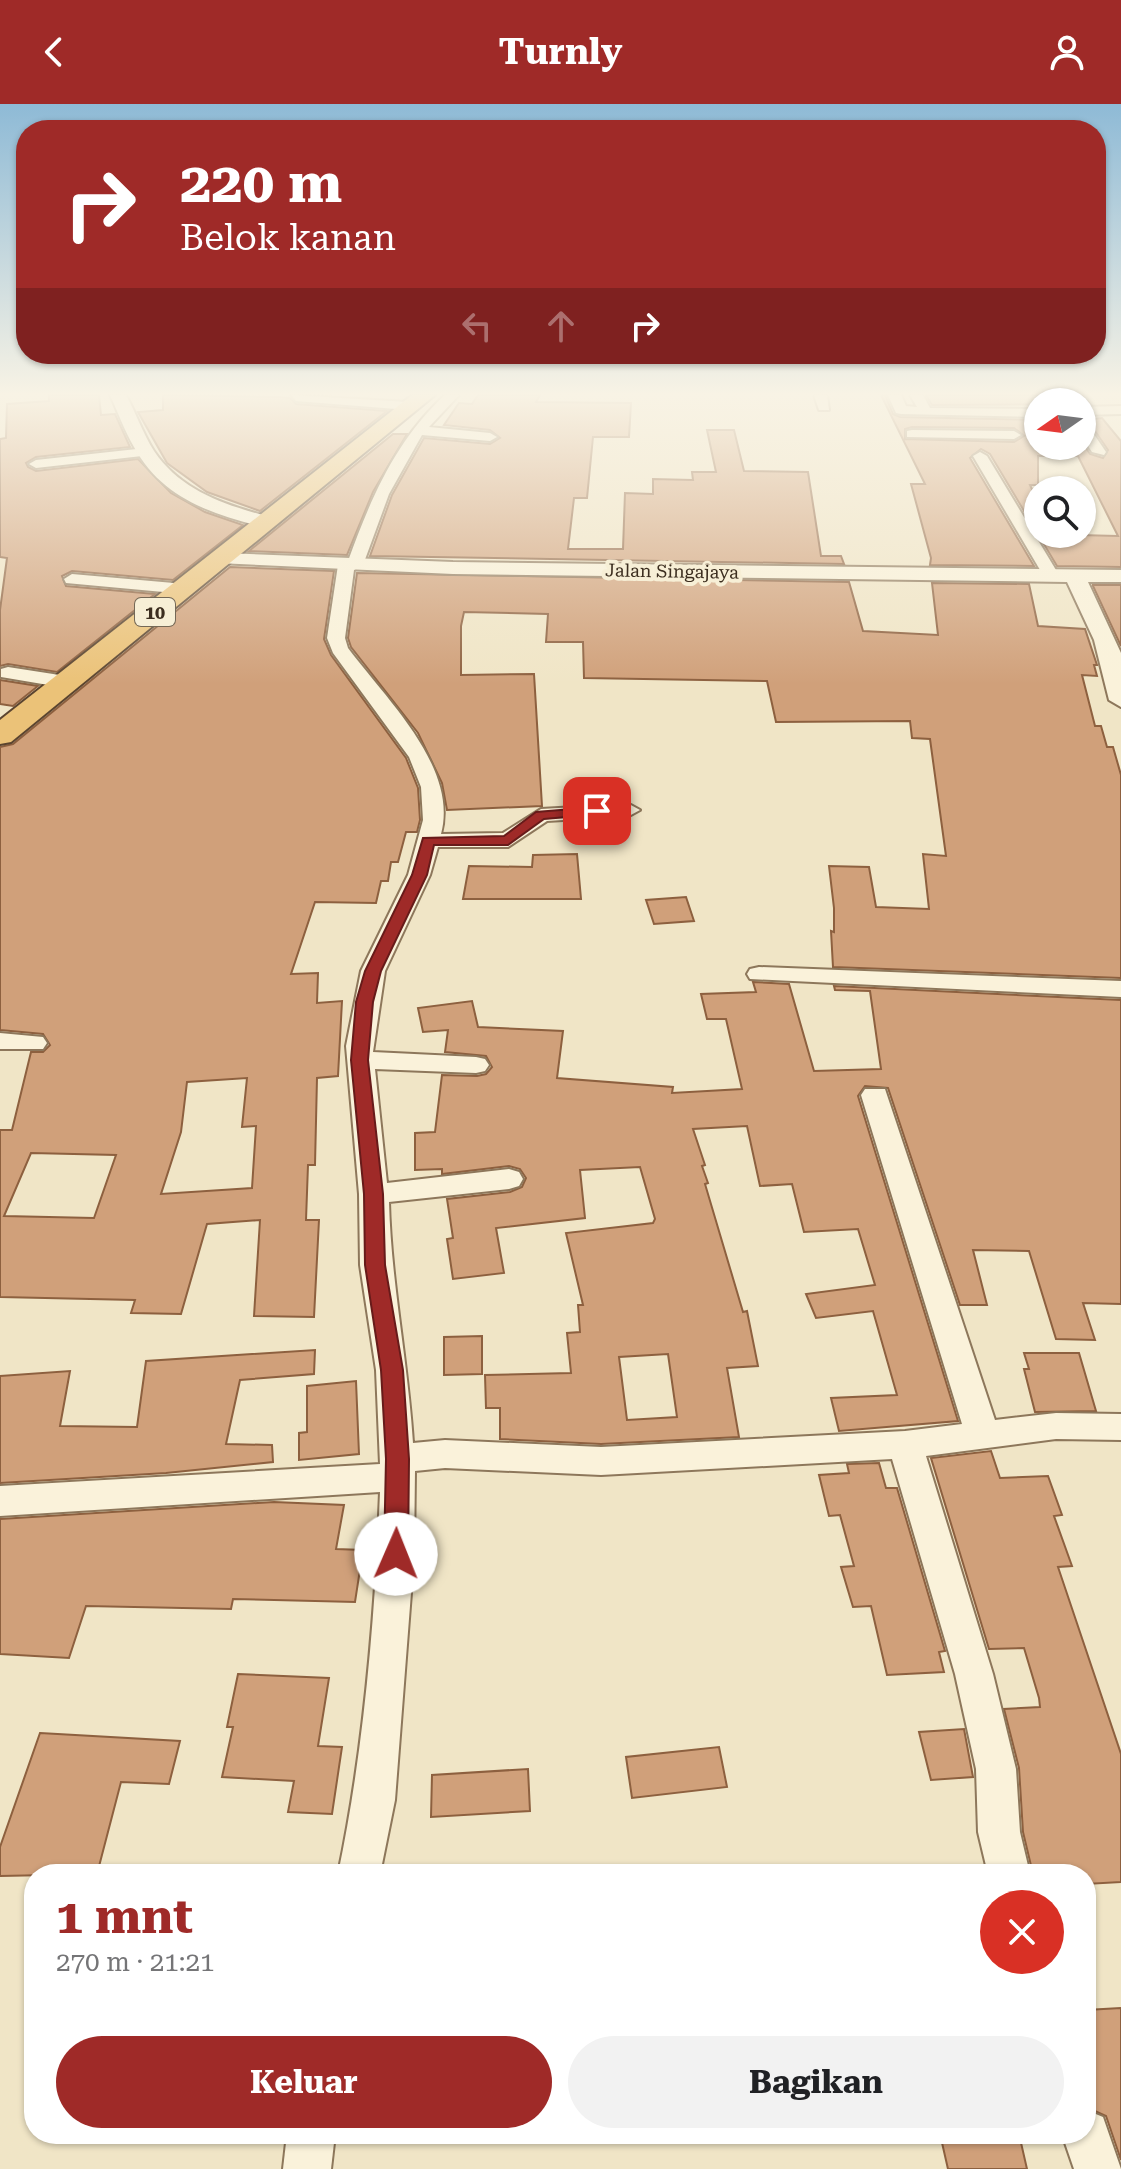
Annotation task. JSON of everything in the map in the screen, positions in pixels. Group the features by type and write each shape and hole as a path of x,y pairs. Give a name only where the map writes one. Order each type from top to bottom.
{"highway":[{"name":"10","path":"0,735 224,559 263,521 305,491"}],"street":[{"path":"181,491 213,507 263,521"},
{"path":"380,491 350,565 336,638 339,649 405,733 427,771 434,820 441,842"},
{"path":"1001,491 1051,575"},
{"name":"Jalan Singajaya","path":"224,559 350,565 1121,576"},
{"path":"1074,575 1106,640 1121,700"},
{"path":"72,579 185,589"},
{"path":"8,673 66,682"},
{"path":"441,842 508,840 541,815 629,810"},
{"path":"361,1864 374,1800 380,1737 396,1554 398,1468 392,1370 375,1265 374,1194 360,1060 365,1002 373,971 419,875 441,842"},
{"path":"759,974 1121,989"},
{"path":"0,1041 34,1043"},
{"path":"360,1060 476,1065"},
{"path":"875,1095 982,1434"},
{"path":"374,1194 509,1179"},
{"path":"0,1501 398,1468 445,1454 601,1461 905,1445 1056,1426 1121,1427"},
{"path":"905,1445 974,1674 996,1769 999,1832 1007,1864"},
{"path":"307,2169 310,2144"},
{"path":"1089,2144 1098,2169"}],"building":[{"path":"0,491 169,491 205,512 243,525 173,580 72,571 62,576 66,586 155,594 57,672 8,664 0,666 0,610 7,558 0,557"},
{"path":"206,491 285,491 260,511"},
{"path":"322,491 373,491 347,555 249,551"},
{"path":"394,491 588,491 587,498 574,498 568,549 623,549 625,493 811,491 821,556 841,556 844,564 370,556"},
{"path":"913,491 990,491 1034,566 930,565 931,558"},
{"path":"1012,491 1024,491 1024,511"},
{"path":"1096,491 1121,491 1121,567 1057,566 1046,548 1096,548 1096,535 1118,536"},
{"path":"230,567 334,571 324,639 331,655 406,758 418,788 420,820 417,832 406,832 398,862 391,862 388,881 381,881 376,903 315,902 291,974 318,973 317,1003 342,1001 338,1076 317,1078 315,1165 308,1165 306,1220 319,1220 314,1317 254,1316 260,1220 207,1224 181,1314 131,1313 135,1300 0,1297 0,1130 12,1130 31,1052 43,1052 50,1045 43,1034 0,1030 0,747 13,744","holes":["247,1078 242,1127 256,1126 252,1188 161,1194 181,1132 187,1082","31,1153 116,1155 94,1218 4,1216"]},
{"path":"357,573 849,582 863,631 938,635 932,583 1029,584 1038,626 1085,629 1097,665 1094,665 1097,676 1082,675 1095,726 1101,726 1107,747 1113,747 1121,775 1121,978 833,967 831,931 834,932 834,908 829,866 869,867 876,907 929,909 923,854 946,856 930,739 912,738 910,721 776,722 767,681 584,678 583,642 546,642 548,614 464,612 461,626 461,675 534,674 542,806 447,810 442,783 418,733 351,647 348,638"},
{"path":"1121,585 1121,646 1093,586"},
{"path":"0,680 38,686 13,706 0,704"},
{"path":"577,854 581,899 463,899 469,866 532,867 533,855"},
{"path":"686,897 694,921 654,924 646,900"},
{"path":"753,982 789,984 814,1071 881,1069 870,991 835,990 834,986 1121,1000 1121,1304 1083,1303 1095,1340 1056,1339 1029,1251 973,1250 987,1305 960,1305 888,1088 865,1086 858,1096 958,1421 839,1431 831,1398 897,1395 873,1311 816,1318 806,1294 875,1285 858,1229 804,1232 792,1184 760,1186 747,1126 693,1129 705,1165 702,1166 708,1183 705,1184 743,1312 747,1311 758,1366 727,1368 739,1437 601,1444 500,1439 500,1408 486,1408 485,1375 571,1373 567,1333 580,1332 578,1305 583,1305 566,1233 653,1223 655,1219 640,1167 580,1170 585,1218 496,1228 504,1273 453,1279 447,1239 453,1238 447,1199 510,1192 522,1187 526,1178 520,1169 509,1166 442,1174 442,1169 415,1170 415,1133 435,1132 442,1075 477,1076 486,1074 492,1067 486,1056 445,1052 448,1030 423,1032 418,1008 472,1001 478,1027 563,1031 557,1078 673,1087 672,1093 742,1089 726,1019 707,1019 701,994 756,992","holes":["668,1354 677,1417 627,1420 619,1357"]},
{"path":"482,1336 482,1374 444,1375 444,1337"},
{"path":"315,1350 314,1374 240,1380 226,1444 272,1445 273,1462 166,1473 0,1483 0,1376 70,1371 60,1426 137,1427 146,1361"},
{"path":"1024,1353 1079,1353 1096,1411 1035,1412 1024,1369 1029,1369"},
{"path":"356,1381 359,1454 299,1460 299,1433 307,1432 307,1386"},
{"path":"991,1451 1000,1478 1048,1476 1062,1515 1054,1516 1072,1566 1058,1567 1121,1754 1121,1882 1096,1883 1096,1864 1031,1864 1023,1832 1019,1768 1004,1709 1040,1707 1039,1698 1024,1648 989,1649 931,1458"},
{"path":"879,1463 886,1488 897,1488 945,1651 939,1652 944,1672 887,1675 871,1606 853,1607 841,1567 854,1566 840,1515 829,1516 819,1475 849,1473 847,1464"},
{"path":"274,1502 344,1505 336,1549 363,1550 355,1602 233,1599 231,1609 86,1606 69,1658 0,1654 0,1519"},
{"path":"238,1674 329,1678 318,1746 342,1747 332,1814 288,1812 294,1781 222,1777 233,1727 227,1727"},
{"path":"964,1729 973,1777 931,1780 919,1732"},
{"path":"40,1733 180,1741 169,1784 121,1782 100,1864 24,1864 24,1876 0,1876 0,1847"},
{"path":"719,1747 727,1787 632,1798 626,1757"},
{"path":"528,1769 530,1811 431,1817 432,1775"},
{"path":"1121,2008 1121,2160 1106,2116 1096,2112 1096,2009"},
{"path":"942,2144 1021,2144 1027,2169 948,2169"}],"route":[{"path":"396,1554 398,1477 392,1370 375,1265 374,1194 359,1046 373,971 407,894 419,875 428,841 491,843 508,840 541,815 597,811"}]}
